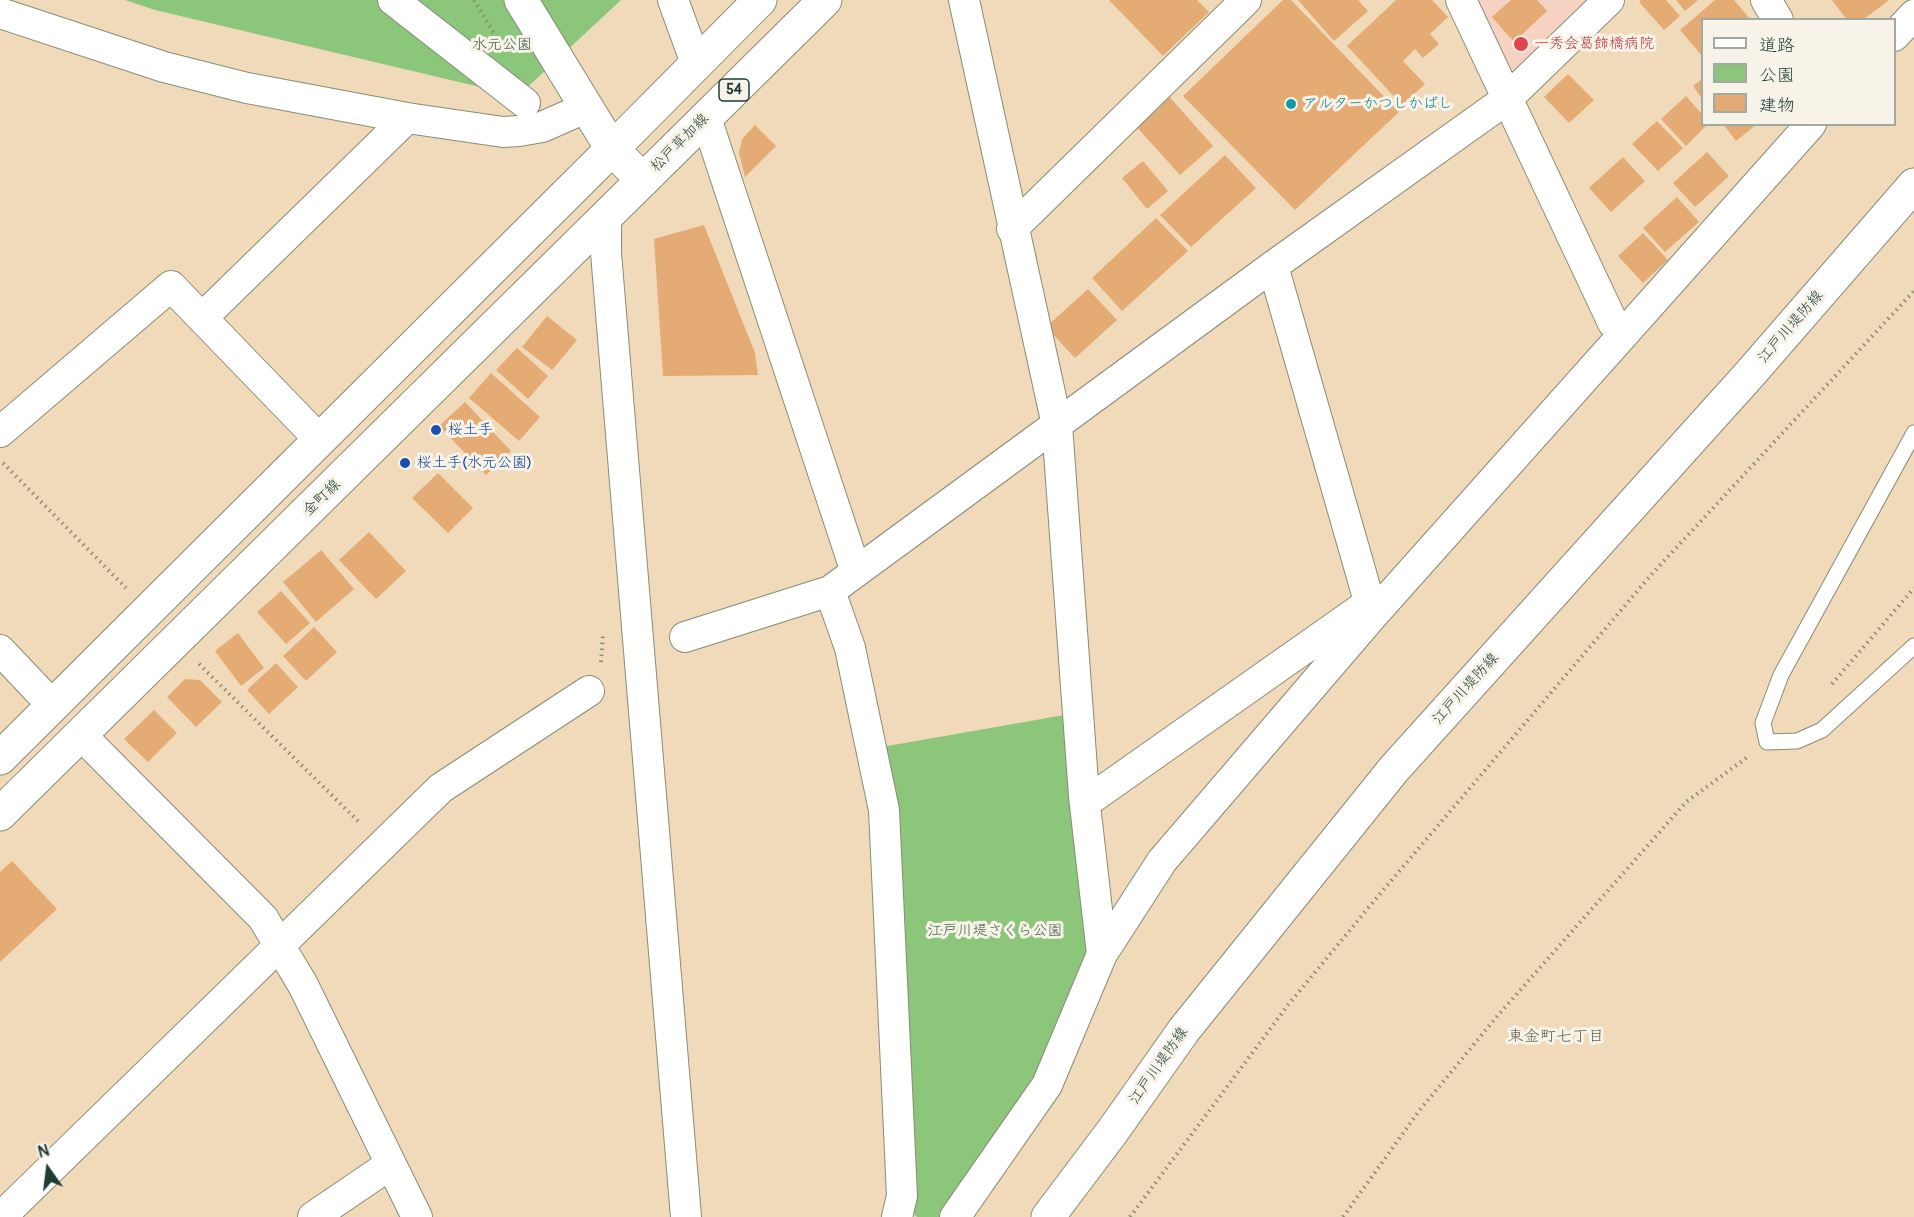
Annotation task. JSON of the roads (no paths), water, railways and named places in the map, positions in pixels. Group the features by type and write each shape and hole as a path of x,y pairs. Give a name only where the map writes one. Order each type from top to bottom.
{"main road":[{"name":"松戸草加線","path":"521,0 612,149 643,180 825,0"},
{"path":"0,758 760,0"},
{"name":"金町線","path":"0,814 643,180"},
{"name":"江戸川堤防線","path":"1048,1217 1184,1030 1394,769 1749,375 1914,185"}],"street":[{"path":"393,0 525,103"},
{"path":"673,0 696,63"},
{"path":"964,0 1012,229 1057,425 1084,803 1102,954"},
{"path":"1012,229 1246,0"},
{"path":"1461,0 1613,323 1624,332"},
{"path":"685,637 830,591 1273,266 1507,99 1608,0"},
{"path":"1766,0 1777,18"},
{"path":"1896,34 1914,15"},
{"path":"2,16 164,67 247,88 407,118 503,132 542,127 585,108"},
{"path":"706,117 856,572"},
{"path":"202,318 407,118"},
{"path":"955,1217 1047,1085 1102,954 1162,861 1371,609 1809,126"},
{"path":"606,217 606,253 686,1217"},
{"path":"1273,266 1371,609"},
{"path":"0,432 171,286 319,439"},
{"path":"830,591 850,648 884,810 902,1196 897,1217"},
{"path":"1084,803 1371,609"},
{"path":"0,650 53,705"},
{"path":"1,1217 441,788 589,691"},
{"path":"81,735 263,918 280,944 417,1217"},
{"path":"313,1217 391,1164"}],"lane":[{"path":"1914,433 1781,675 1763,723 1767,742 1797,741 1822,730 1914,646"}],"place":[{"name":"一秀会葛飾橋病院","path":"1521,44"},
{"name":"アルターかつしかばし","path":"1291,104"},
{"name":"桜土手","path":"436,430"},
{"name":"桜土手(水元公園)","path":"405,463"}],"district":[{"name":"東金町七丁目","path":"1556,1037"}],"park label":[{"name":"水元公園","path":"502,45"},
{"name":"江戸川堤さくら公園","path":"995,931"}]}
